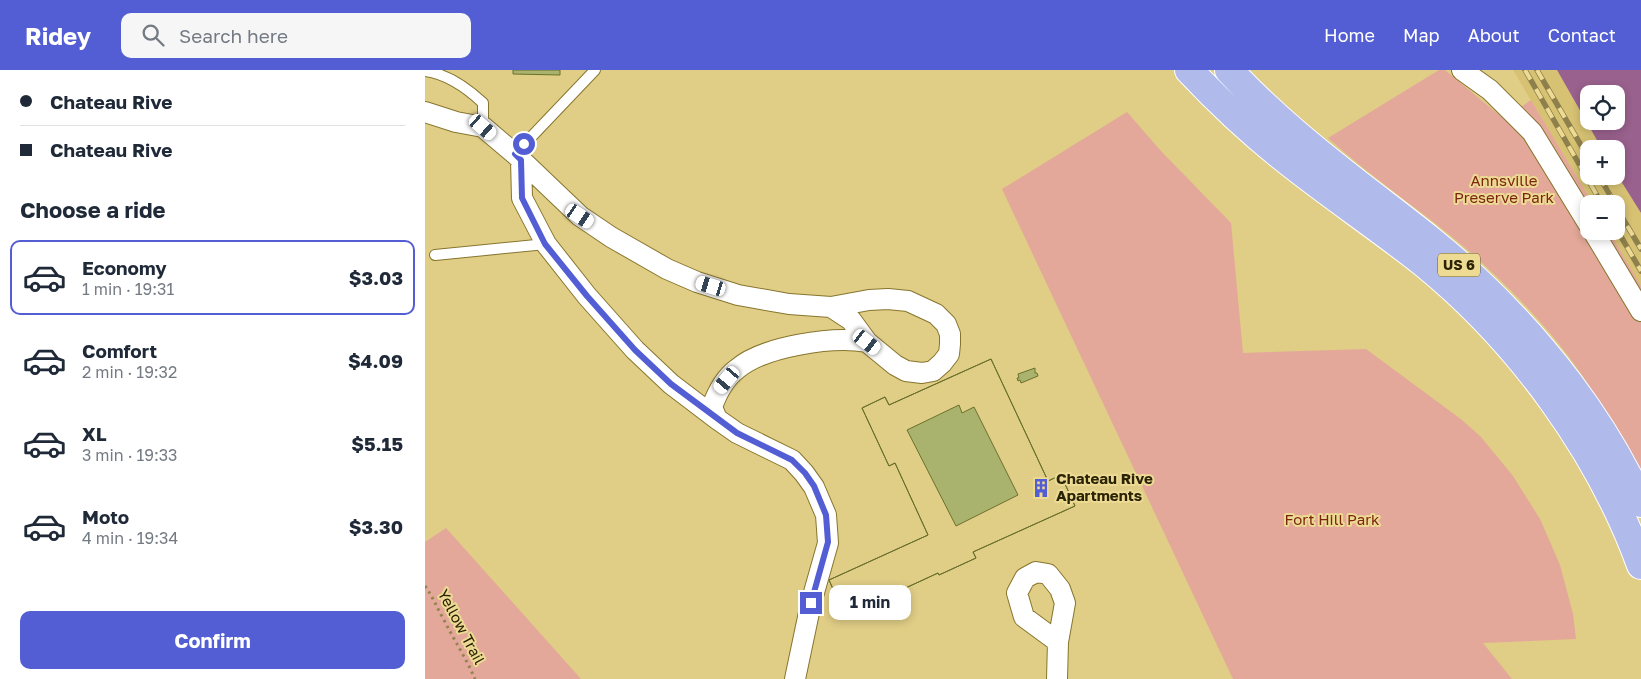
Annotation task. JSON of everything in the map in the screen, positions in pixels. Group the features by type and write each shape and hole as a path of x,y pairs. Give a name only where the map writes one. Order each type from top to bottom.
{"highway":[{"name":"US 6","path":"1189,70 1226,108 1264,142 1425,265 1499,334 1541,387 1580,442 1613,500 1641,564"},
{"name":"US 6","path":"1229,70 1291,130 1450,257 1476,279 1499,303 1545,354 1585,407 1621,465 1641,503"}],"street":[{"path":"1462,70 1491,90 1532,132 1580,210"},
{"path":"425,112 456,122 483,127 518,157 580,216 611,237 667,269 697,282 738,295 789,304 831,307 869,300 908,301 936,314 946,324 950,334 949,354 933,371 922,373 907,371 895,365 867,342 851,320 831,307"},
{"path":"518,157 522,198 545,244 587,296 635,350 671,384 717,419 737,433 792,460 805,473 814,486 826,515 828,542 811,603 795,679"},
{"path":"1598,240 1641,311"},
{"path":"717,419 713,407 717,392 737,369 757,357 785,347 803,344 857,340 867,342"},
{"path":"1057,679 1058,642"}],"lane":[{"path":"518,157 595,70"},
{"path":"425,71 467,88 483,103 483,127"},
{"path":"435,256 545,244"}],"path":[{"name":"Yellow Trail","path":"425,586 432,594 475,679"}],"shaded area":[{"path":"1513,70 1557,70 1580,110 1580,130 1591,130 1597,140 1580,140 1580,182"},
{"path":"1557,70 1641,70 1641,213 1624,185 1625,140 1597,140 1591,130 1625,130 1625,85 1580,85 1580,110"},
{"path":"1582,185 1624,185 1641,213 1641,286 1614,240 1625,240 1625,195 1588,195"}],"green space":[{"name":"Annsville Preserve Park","path":"1439,70 1445,70 1504,119 1531,100 1588,195 1580,195 1580,240 1614,240 1641,286 1641,472 1576,366 1533,314 1503,282 1470,252 1328,138"},
{"name":"Fort Hill Park","path":"1127,112 1160,150 1231,223 1243,353 1366,349 1462,420 1481,437 1513,476 1540,519 1560,565 1573,614 1576,639 1483,643 1512,679 1233,679 1002,189"},
{"path":"446,528 581,679 425,679 425,542"}],"building":[{"path":"513,70 560,70 560,75 513,74"},
{"name":"Chateau Rive Apartments","path":"991,359 1048,481 1061,475 1075,506 973,552 976,558 939,575 938,573 845,616 829,580 928,535 895,463 889,466 862,408 885,397 889,405","holes":["959,405 962,413 974,407 1018,495 956,526 907,430"]},
{"name":"Chateau Rive Apartments","path":"991,359 1048,481 1061,475 1075,506 973,552 976,558 939,575 938,573 845,616 829,580 928,535 895,463 889,466 862,408 885,397 889,405"},
{"path":"1035,368 1035,373 1038,376 1021,383 1020,380 1018,381 1018,374"}],"railway":[{"path":"1525,70 1597,195"},
{"path":"1537,70 1580,144"},
{"path":"1604,185 1610,195"},
{"path":"1625,222 1641,249"},
{"path":"1623,240 1641,271"}],"place":[{"name":"Chateau Rive Apartments","path":"1041,488"}],"route":[{"path":"524,144 515,154 521,160 522,198 545,244 587,296 635,350 671,384 737,433 792,460 805,473 814,486 826,515 828,542 811,603"}]}
